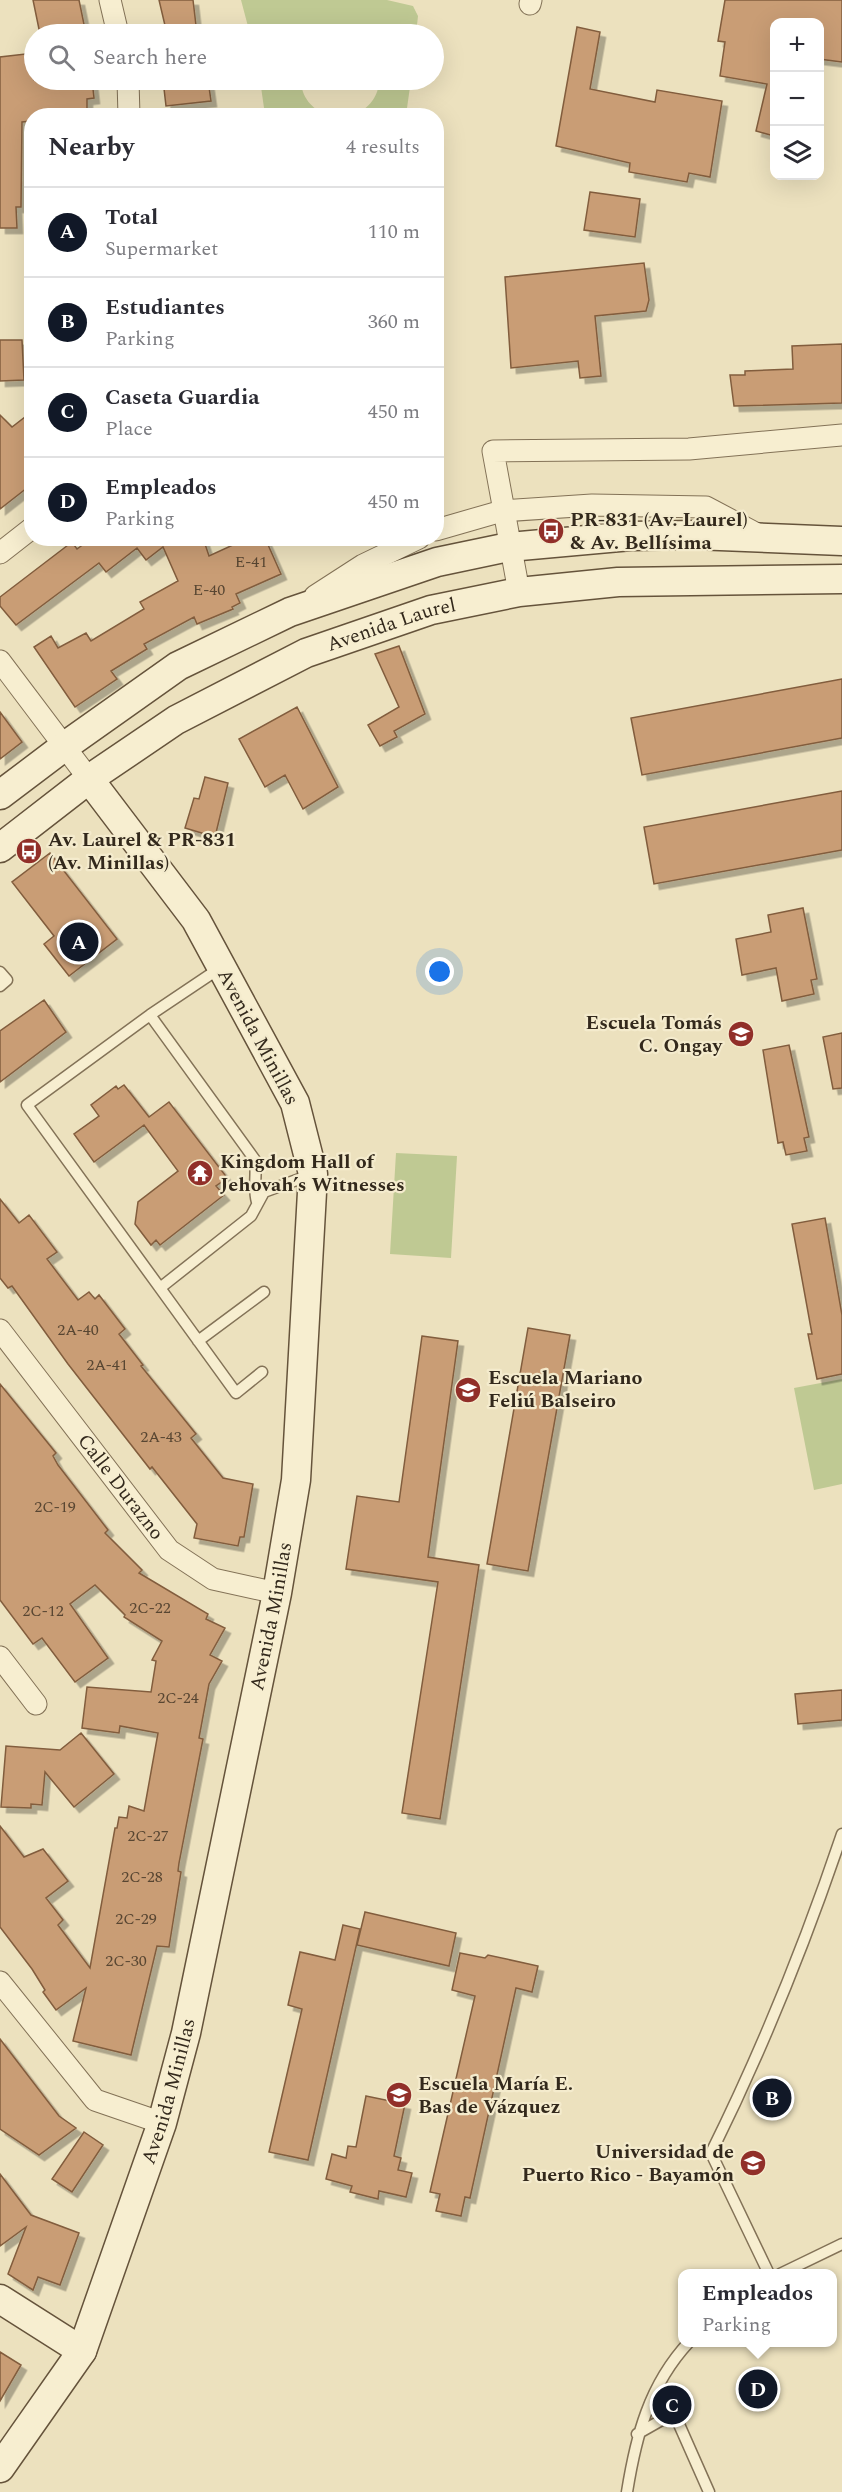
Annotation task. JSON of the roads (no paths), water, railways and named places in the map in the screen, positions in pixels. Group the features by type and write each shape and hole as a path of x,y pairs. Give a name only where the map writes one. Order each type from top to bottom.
{"main road":[{"path":"0,795 178,666 290,612 437,562 509,547 631,536 695,535 842,542"},
{"name":"Avenida Laurel","path":"0,848 89,779 176,720 306,653 431,610 519,592 618,582 842,579"},
{"name":"Avenida Minillas","path":"0,2468 82,2351 162,2123 186,2033 277,1593 296,1480 313,1174 295,1103 196,920 89,779"},
{"path":"0,2299 82,2351"}],"street":[{"path":"110,0 116,24"},
{"path":"128,90 129,108"},
{"path":"519,592 502,511 493,451 689,449 842,435"},
{"path":"444,528 502,511 592,505 705,507 767,540"},
{"path":"0,553 24,534"},
{"path":"290,612 363,565 402,546"},
{"path":"0,661 89,779"},
{"name":"Calle Durazno","path":"3,1341 169,1550 213,1579 277,1593"},
{"path":"0,1657 36,1704"},
{"path":"0,1982 95,2100 162,2123"}],"lane":[{"path":"221,968 150,1015 27,1105 236,1393 262,1372"},
{"path":"0,972 7,980 0,986"},
{"path":"150,1015 255,1160 258,1179 254,1192 257,1202"},
{"path":"160,1288 251,1216 264,1192 313,1174"},
{"path":"198,1341 264,1292"},
{"path":"768,2269 711,2153 748,2078 772,2020 813,1917 842,1834"},
{"path":"790,2269 842,2244"},
{"path":"627,2492 637,2434 645,2410 662,2380 686,2347"},
{"path":"637,2434 674,2413 709,2492"}],"place":[{"name":"PR-831 (Av. Laurel) & Av. Bellísima","path":"551,531"},
{"name":"Av. Laurel & PR-831 (Av. Minillas)","path":"29,851"},
{"name":"Total","path":"79,942"},
{"name":"Escuela Tomás C. Ongay","path":"741,1034"},
{"name":"Kingdom Hall of Jehovah’s Witnesses","path":"200,1173"},
{"name":"Escuela Mariano Feliú Balseiro","path":"468,1390"},
{"name":"Escuela María E. Bas de Vázquez","path":"399,2095"},
{"name":"Estudiantes","path":"772,2098"},
{"name":"Universidad de Puerto Rico - Bayamón","path":"753,2163"},
{"name":"Empleados","path":"758,2389"},
{"name":"Caseta Guardia","path":"672,2405"}]}
